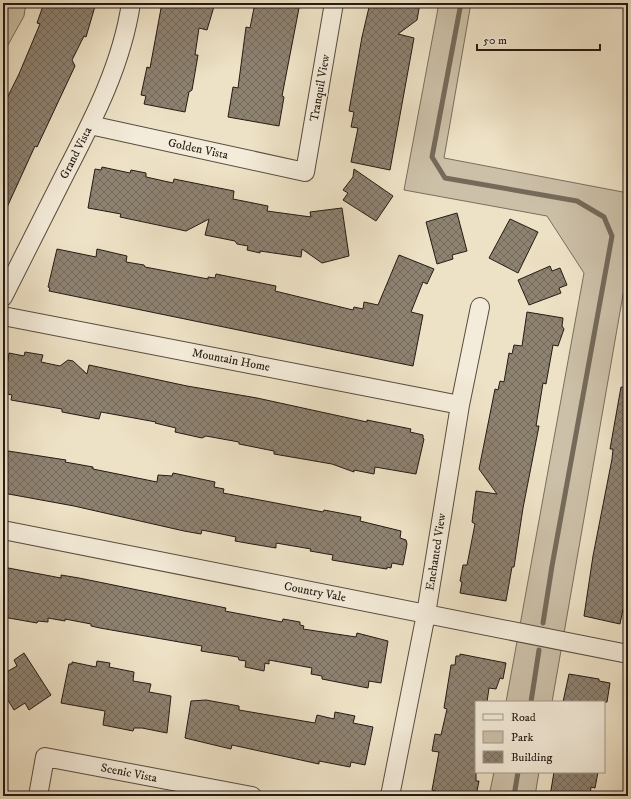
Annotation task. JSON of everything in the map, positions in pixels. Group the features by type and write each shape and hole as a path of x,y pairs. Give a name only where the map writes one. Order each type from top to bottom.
{"street":[{"name":"Grand Vista","path":"3,297 90,125 115,67 128,26 131,3"},
{"name":"Tranquil View","path":"305,172 334,3"},
{"name":"Golden Vista","path":"90,125 305,172"},
{"name":"Enchanted View","path":"390,796 426,614 460,405 480,307"},
{"name":"Mountain Home","path":"3,316 460,405"},
{"name":"Country Vale","path":"3,530 628,654"},
{"name":"Scenic Vista","path":"38,796 45,757 252,796"}],"green space":[{"path":"3,3 26,3 24,16 3,54"},
{"path":"439,3 471,3 444,158 628,193 628,266 552,701 506,701 584,273 547,216 404,190"},
{"path":"494,773 539,773 535,796 489,796"}],"building":[{"path":"44,3 96,3 86,37 84,36 72,60 75,66 37,147 35,146 3,216 3,96 7,98 19,74 40,24 37,23"},
{"path":"162,3 215,3 207,30 199,28 195,55 198,55 192,90 189,92 185,112 144,104 146,96 141,95 147,67 150,68"},
{"path":"255,3 300,3 282,96 284,97 279,126 228,117 233,87 238,88 246,27 250,28"},
{"path":"370,3 420,3 417,20 398,34 414,38 390,170 351,162 358,128 351,127 354,112 349,111 362,37"},
{"path":"102,167 130,173 131,170 146,173 146,177 173,183 174,179 234,191 233,199 268,206 267,211 311,217 310,212 342,208 349,256 322,263 302,249 301,257 260,251 260,253 247,250 248,246 237,244 235,241 205,235 209,219 186,231 120,217 121,214 88,208 95,169 101,170"},
{"path":"354,169 393,196 376,221 343,200 348,193 343,190 353,177"},
{"path":"457,213 467,251 452,255 453,259 437,264 426,222"},
{"path":"510,219 538,232 518,273 489,258"},
{"path":"57,249 96,257 97,249 127,256 126,262 144,265 145,267 208,279 208,277 215,278 216,274 276,286 275,291 353,310 354,307 363,309 364,302 378,305 399,255 434,269 427,284 423,282 411,312 423,315 413,366 49,291 50,288 48,287"},
{"path":"550,266 552,271 560,268 567,285 559,288 561,293 529,305 518,280"},
{"path":"527,312 563,318 562,326 564,329 558,346 553,345 546,384 543,383 536,426 539,426 523,508 514,567 512,567 506,601 460,593 462,582 460,581 463,565 467,565 475,524 472,522 476,491 497,494 479,469 495,389 498,390 500,381 504,382 509,353 512,354 514,345 522,346"},
{"path":"25,352 43,355 41,362 60,366 68,360 73,361 87,374 89,365 187,386 257,398 367,422 367,420 411,429 410,432 423,435 424,439 416,474 375,467 374,474 354,470 354,472 332,464 274,454 274,451 239,444 239,442 206,436 202,438 175,432 176,428 155,423 156,422 101,412 99,419 62,412 62,409 11,400 12,395 3,393 9,353 24,356"},
{"path":"621,387 628,388 628,580 626,592 628,592 628,610 623,609 620,624 584,616 593,556 612,459 613,449 610,449"},
{"path":"8,451 66,460 65,462 93,467 93,469 157,482 158,475 172,476 173,473 215,482 214,487 224,489 223,493 323,512 324,510 361,517 360,521 401,531 400,538 406,540 407,544 403,565 392,563 391,568 387,567 387,569 332,560 333,555 310,551 311,549 276,543 276,548 235,541 236,537 202,530 201,534 184,531 74,506 3,493 3,477"},
{"path":"3,567 61,578 61,575 79,578 226,608 225,611 282,622 283,619 300,622 300,625 304,626 303,629 356,637 357,633 388,641 381,683 369,681 368,688 322,679 322,676 311,674 312,668 269,660 269,664 265,663 264,671 245,667 246,661 239,660 238,657 201,651 202,646 100,628 91,626 91,624 65,619 65,621 48,618 48,622 38,621 37,623 3,617"},
{"path":"24,653 51,695 29,710 25,703 14,710 3,692 3,674 17,666 14,660"},
{"path":"460,654 506,663 503,679 500,678 496,689 489,688 487,701 475,701 475,773 476,781 479,781 476,796 436,796 436,791 432,790 439,752 432,751 435,734 441,735 447,709 444,708 451,665 455,665 456,656 460,656"},
{"path":"97,661 110,663 109,667 134,672 133,681 151,684 149,692 171,696 167,733 142,728 134,728 133,731 103,725 105,711 61,703 69,664 72,664 72,662 96,667"},
{"path":"569,674 599,679 599,681 610,683 607,702 563,701"},
{"path":"206,700 239,706 239,710 315,723 317,715 334,719 335,712 355,716 353,723 373,727 365,765 351,762 350,767 319,761 319,764 232,745 231,749 185,738 191,701"},
{"path":"554,773 598,773 595,788 591,787 590,796 550,796"}],"waterway":[{"path":"461,3 432,157 445,178 577,201 604,217 612,236 543,623"},
{"path":"531,701 539,650"},
{"path":"514,796 518,773"}]}
